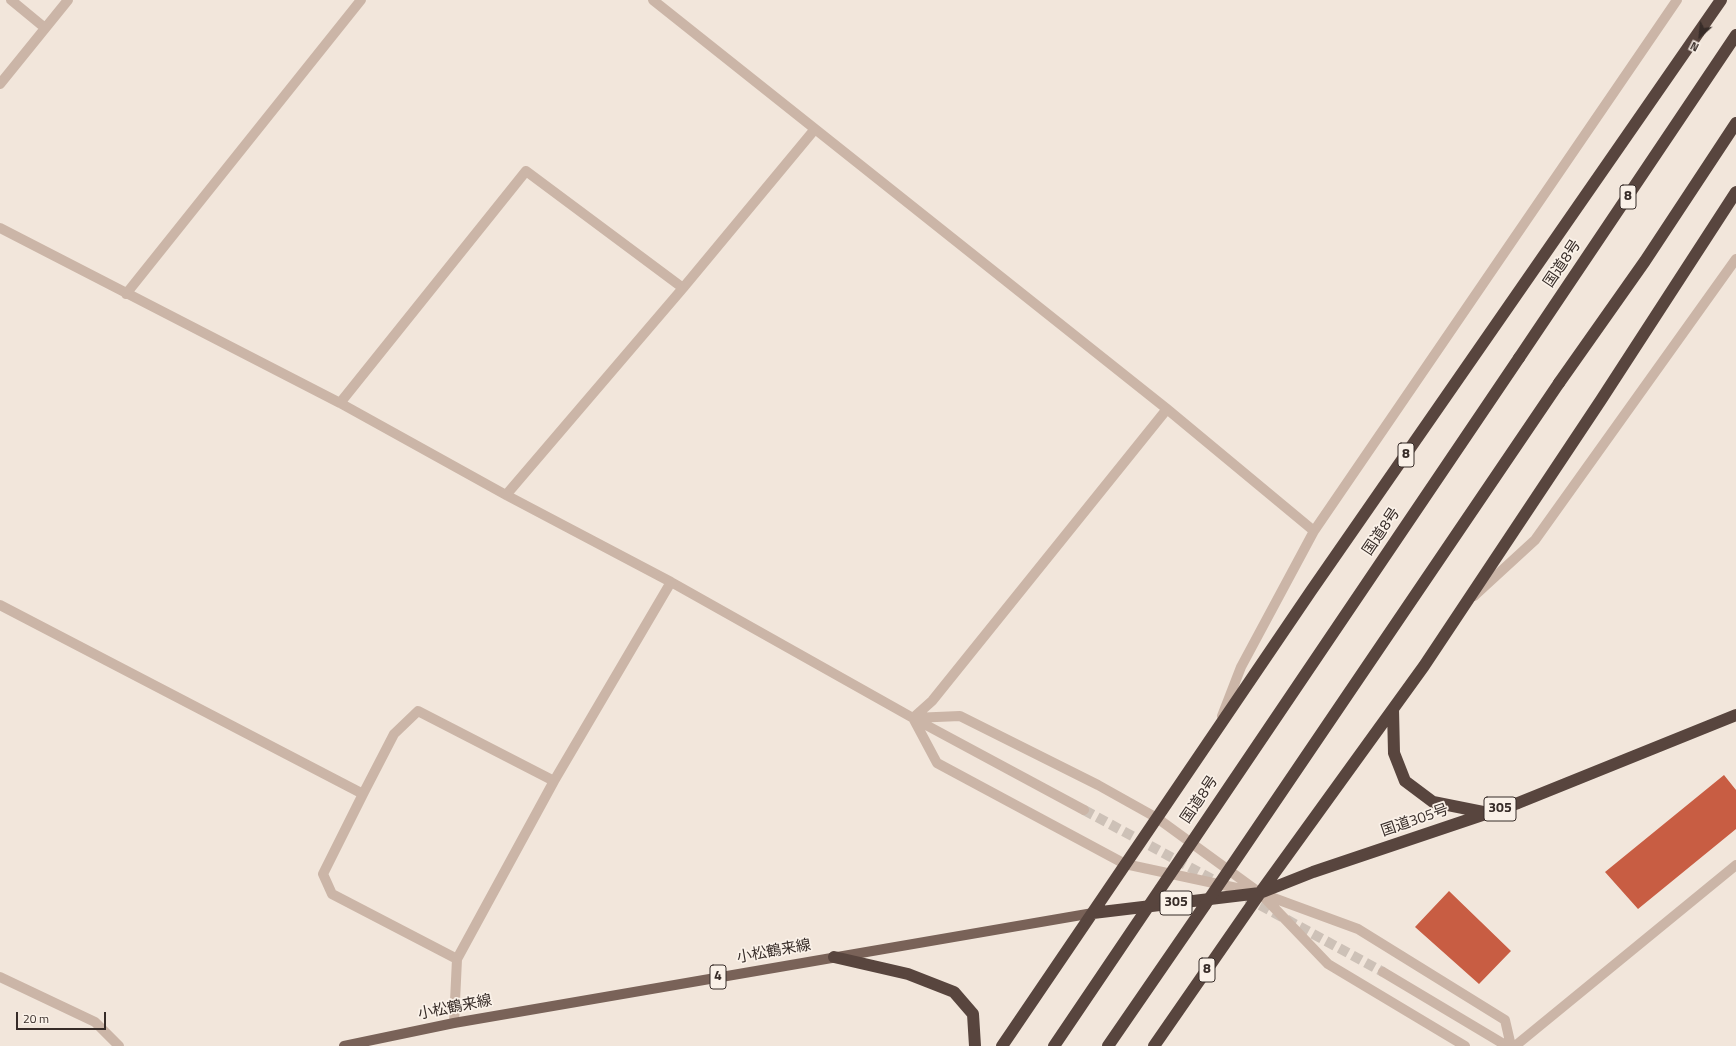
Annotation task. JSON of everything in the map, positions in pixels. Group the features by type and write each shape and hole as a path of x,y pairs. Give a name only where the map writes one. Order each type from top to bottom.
{"highway":[{"name":"8","path":"1002,1046 1311,591 1721,0"},
{"name":"国道8号","path":"1054,1046 1736,36"},
{"path":"1108,1046 1422,587 1559,383 1645,261 1736,123"},
{"name":"8","path":"1154,1046 1260,893 1393,709 1465,604 1601,400 1736,192"},
{"path":"1393,709 1394,753 1405,781 1433,802 1488,813"},
{"name":"国道305号","path":"1093,913 1260,893 1313,872 1518,803 1736,715"},
{"path":"834,956 908,974 954,992 973,1014 975,1046"},
{"path":"1163,1046 1170,1023"}],"main road":[{"name":"小松鶴来線","path":"344,1046 454,1023 834,956 1093,913"}],"street":[{"path":"11,0 45,28"},
{"path":"0,84 68,0"},
{"path":"126,294 361,0"},
{"path":"653,0 1167,409 1314,531"},
{"path":"1216,731 1242,668 1314,531 1676,0"},
{"path":"506,495 683,288 815,129"},
{"path":"340,403 526,171 683,288"},
{"path":"0,228 340,403 506,495 672,582 913,718 1084,810"},
{"path":"1465,604 1535,540 1736,259"},
{"path":"913,718 932,701 1167,409"},
{"path":"454,1023 457,959 554,781 672,582"},
{"path":"0,605 363,794"},
{"path":"457,959 332,894 323,874 394,734 418,711 554,781"},
{"path":"913,718 960,716 1098,785 1157,818 1260,893 1328,964 1465,1046"},
{"path":"913,718 937,763 1125,864 1260,893 1358,929 1505,1020 1511,1046"},
{"path":"1515,1046 1736,865"},
{"path":"1383,972 1506,1046"},
{"path":"0,977 95,1022 119,1046"}],"building":[{"path":"1724,775 1736,790 1736,829 1638,909 1605,872"},
{"path":"1449,891 1511,951 1479,984 1415,927"}],"tunnel":[{"path":"1084,810 1219,883"},
{"path":"1247,898 1383,972"}]}
